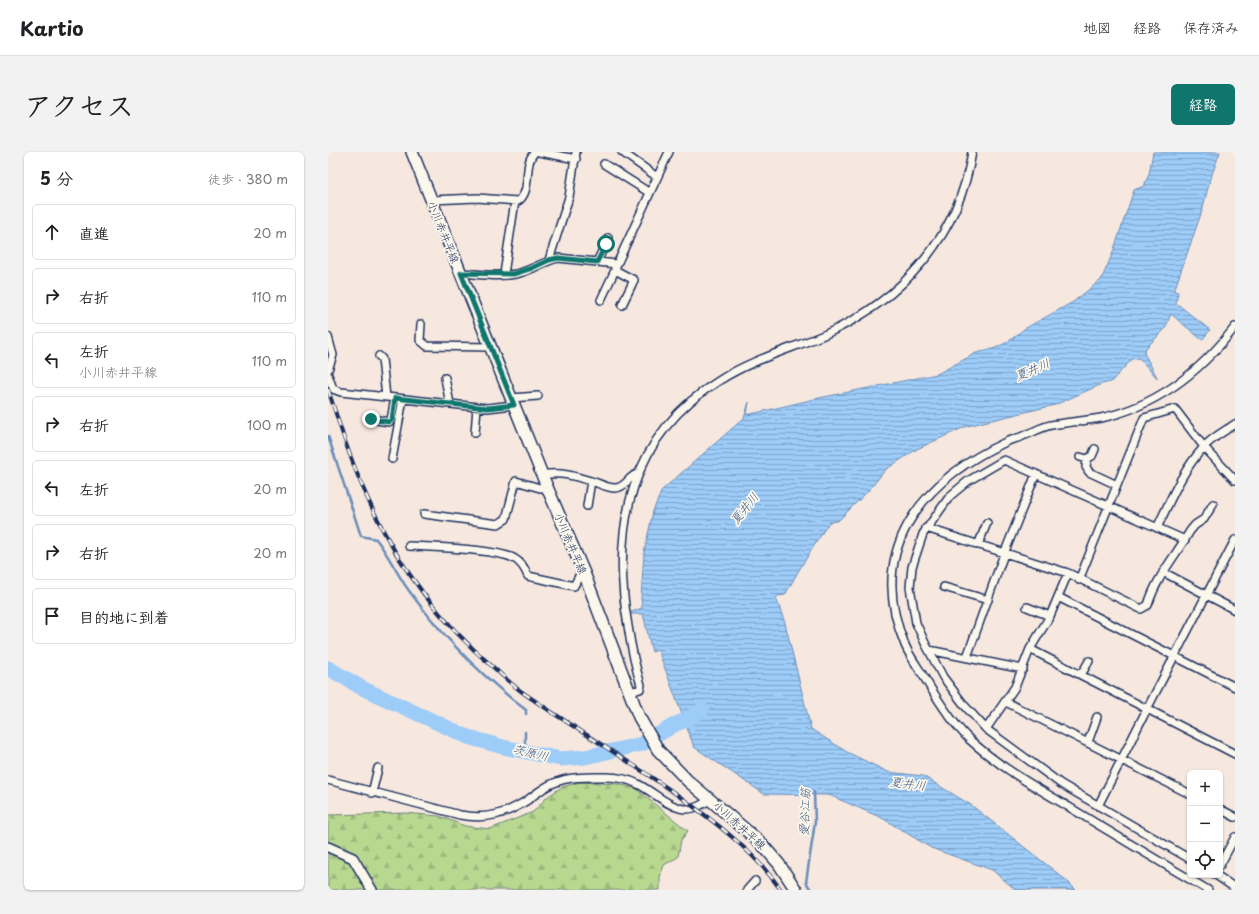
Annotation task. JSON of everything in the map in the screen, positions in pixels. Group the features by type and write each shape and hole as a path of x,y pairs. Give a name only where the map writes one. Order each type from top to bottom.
{"main road":[{"name":"小川赤井平線","path":"412,152 542,475 584,573 631,695 647,731 658,750 673,766 760,842 779,864 796,890"}],"street":[{"path":"431,200 491,198 515,201 520,200 524,193 530,156 535,152"},
{"path":"539,152 576,155 569,197 549,260"},
{"path":"622,152 657,177"},
{"path":"601,300 614,268 669,152"},
{"path":"631,695 640,689 642,685 624,605 621,561 623,533 627,509 638,474 665,427 676,414 720,379 751,364 841,327 879,303 909,279 928,257 942,234 967,179 972,152"},
{"path":"604,164 650,193"},
{"path":"504,274 515,201"},
{"path":"597,262 608,238"},
{"path":"461,273 520,273 549,260 570,259 597,262 614,268 634,280 622,305"},
{"path":"421,324 420,340 427,346 490,347"},
{"path":"1208,890 1020,778 969,739 938,700 906,648 898,625 892,585 893,563 905,528 918,506 929,493 948,476 1008,441 1037,429 1051,425 1108,416 1141,404 1169,390 1210,357 1235,327"},
{"path":"328,337 333,355 328,369"},
{"path":"379,356 382,358 386,397"},
{"path":"328,375 333,388 338,391 477,407 488,408 512,401 538,396"},
{"path":"445,378 450,404"},
{"path":"371,419 389,422 392,420 395,398"},
{"path":"392,459 403,398"},
{"path":"475,433 477,407"},
{"path":"1079,580 1144,418 1174,409 1204,447 1235,480"},
{"path":"1156,528 1184,473 1204,447 1235,424"},
{"path":"1095,450 1092,456 1083,458 1089,472 1117,485"},
{"path":"1185,540 1004,460 968,482 950,496 926,528 912,567 910,587 916,623 943,677 965,706 986,729 1062,784 1187,857"},
{"path":"542,475 563,473 617,488 638,474"},
{"path":"967,658 1004,554 1036,474"},
{"path":"424,514 498,524 506,519 516,481 540,488 547,487"},
{"path":"587,506 591,481"},
{"path":"926,528 1004,554 1068,573 1079,580 1140,609 1148,605 1154,587 1163,572 1195,525 1204,518 1213,504"},
{"path":"978,545 987,523"},
{"path":"1098,806 1174,656 1235,541"},
{"path":"409,546 503,555 514,558 521,563 528,576 574,586 579,576 584,573"},
{"path":"1163,572 1235,610"},
{"path":"986,729 1006,702 1023,669 1030,649 1050,616 1068,573"},
{"path":"944,587 988,600"},
{"path":"1058,597 1235,687"},
{"path":"1027,607 1050,616"},
{"path":"1030,649 1235,754"},
{"path":"929,650 1023,669"},
{"path":"1082,675 1089,660"},
{"path":"1006,702 1187,792"},
{"path":"1088,742 1097,717"},
{"path":"372,793 378,768"},
{"path":"328,780 372,793 460,815 479,817 488,817 508,812 554,783 570,778 610,777 624,779 638,784 681,809 700,807 710,799"},
{"path":"1223,811 1235,817"},
{"path":"1223,859 1235,837"},
{"path":"328,847 353,858 372,890"},
{"path":"1220,878 1235,888"},
{"path":"747,890 755,881"}],"green space":[{"path":"580,782 618,784 635,788 688,831 681,840 678,857 664,865 660,877 660,890 328,890 328,815 405,813 439,816 465,826 490,829 533,812 547,797 562,787"}],"water":[{"name":"夏井川","path":"1153,152 1220,152 1210,180 1202,211 1174,291 1178,292 1176,303 1210,330 1202,340 1171,314 1165,329 1146,348 1144,353 1158,379 1139,358 1132,359 1111,382 1102,384 1055,405 967,426 917,449 885,470 871,488 838,521 829,522 785,595 778,596 776,598 785,623 811,729 847,752 888,772 923,776 971,805 1066,880 1076,890 1016,890 992,870 931,848 882,818 829,795 764,794 694,747 658,650 652,652 643,614 629,613 642,608 641,598 644,553 653,511 662,490 744,418 749,402 747,415 819,398 937,374 976,353 993,349 1008,342 1024,329 1073,302 1101,280 1112,255 1134,190 1144,186 1149,174"}],"waterway":[{"path":"328,436 361,536 376,539 407,588 433,622 462,654 493,683 526,710 526,714"},
{"name":"茨原川","path":"328,668 362,688 468,737 503,747 561,759 585,757 642,744 702,710"},
{"path":"525,732 525,745 540,755"},
{"name":"愛谷江筋","path":"811,890 806,882 815,822 814,792"}],"railway":[{"path":"328,389 354,465 366,495 384,532 410,575 440,614 457,633 508,681 521,691 657,781 719,826 759,862 781,890"}],"route":[{"path":"371,419 389,422 392,420 395,398 488,408 514,405 461,273 520,273 549,260 558,258 597,262 606,244"}]}
